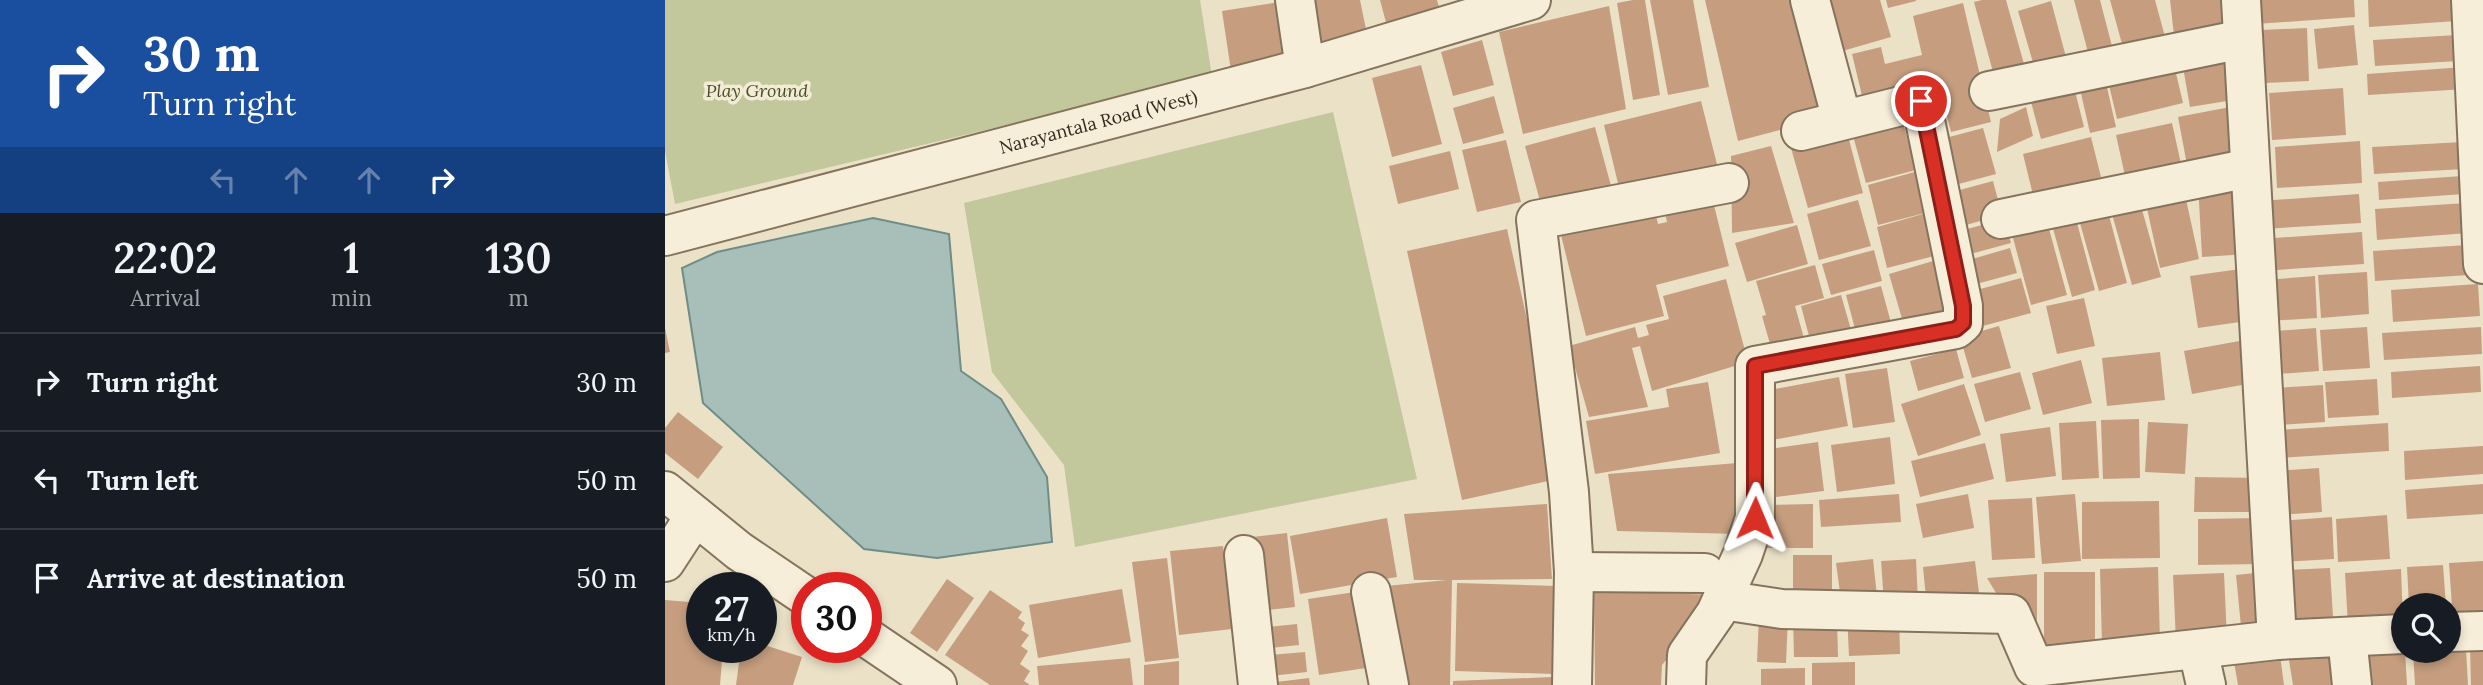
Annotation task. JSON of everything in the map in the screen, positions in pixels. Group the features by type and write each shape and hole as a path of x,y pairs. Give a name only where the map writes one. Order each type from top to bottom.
{"street":[{"path":"1295,0 1305,68"},
{"name":"Narayantala Road (West)","path":"665,236 1305,68 1531,0"},
{"path":"1810,0 1842,120"},
{"path":"2241,0 2277,640"},
{"path":"2471,0 2483,264"},
{"path":"1989,91 2243,39"},
{"path":"1686,685 1687,655 1716,613 1714,586 1744,554 1755,518 1755,366 1956,329 1963,323 1963,306 1921,101 1801,131"},
{"path":"2001,219 2250,168"},
{"path":"1572,685 1574,572 1569,492 1536,220 1728,183"},
{"path":"665,491 739,551 791,586"},
{"path":"665,562 695,516"},
{"path":"1244,555 1258,685"},
{"path":"1574,572 1714,586 1782,609 2011,614 2034,667 2202,668 2277,640 2391,634"},
{"path":"1371,592 1389,685"},
{"path":"2461,632 2483,631"},
{"path":"2347,636 2352,685"},
{"path":"882,648 937,685"}],"green space":[{"name":"Play Ground","path":"665,0 1200,0 1212,76 675,204 665,151"},
{"path":"1333,112 1417,479 1075,547 1064,465 992,372 964,203"}],"water":[{"path":"873,218 949,234 961,371 1001,399 1047,477 1052,542 937,558 864,549 703,403 682,268 717,252"}],"building":[{"path":"1305,0 1360,0 1367,34 1313,45"},
{"path":"1380,0 1437,0 1441,13 1387,26"},
{"path":"1645,0 1660,95 1633,100 1617,3"},
{"path":"1650,0 1693,0 1709,87 1668,95"},
{"path":"1705,0 1799,0 1829,117 1738,141"},
{"path":"1817,0 1880,0 1891,37 1832,54"},
{"path":"1886,0 1916,0 1916,1 1888,8"},
{"path":"2006,0 2024,64 1993,72 1974,2"},
{"path":"2074,0 2100,0 2113,50 2089,56"},
{"path":"2110,0 2155,0 2167,44 2125,55"},
{"path":"2170,0 2227,0 2232,37 2175,44"},
{"path":"2254,0 2354,0 2355,17 2256,24"},
{"path":"2368,0 2456,0 2457,21 2369,27"},
{"path":"1286,1 1296,61 1231,71 1222,11"},
{"path":"2051,1 2066,57 2034,66 2018,11"},
{"path":"1963,3 1991,122 1951,132 1939,86 1864,104 1852,54 1881,47 1885,64 1922,55 1913,16"},
{"path":"1609,6 1626,109 1523,134 1499,32"},
{"path":"2354,25 2358,65 2318,69 2314,29"},
{"path":"2307,28 2309,81 2263,83 2261,30"},
{"path":"2457,35 2458,61 2375,66 2373,40"},
{"path":"1482,40 1494,85 1453,96 1441,52"},
{"path":"2227,59 2233,100 2190,107 2183,67"},
{"path":"1421,65 1442,144 1392,157 1372,78"},
{"path":"2464,67 2466,89 2368,95 2367,74"},
{"path":"2175,69 2183,103 2117,119 2109,85"},
{"path":"2106,83 2116,127 2090,133 2080,89"},
{"path":"2343,88 2346,135 2272,140 2269,93"},
{"path":"2075,91 2084,127 2041,139 2031,102"},
{"path":"1494,96 1504,133 1463,144 1453,108"},
{"path":"1701,101 1720,176 1622,200 1604,125"},
{"path":"2026,107 2033,136 1997,152 2000,119"},
{"path":"2230,107 2240,160 2188,170 2178,117"},
{"path":"1902,119 1916,170 1866,183 1852,132"},
{"path":"2172,123 2183,173 2127,185 2116,135"},
{"path":"1595,127 1613,193 1543,212 1525,146"},
{"path":"1983,128 1996,174 1951,186 1938,140"},
{"path":"1847,132 1863,193 1808,208 1791,148"},
{"path":"2091,137 2101,177 2033,195 2023,154"},
{"path":"1506,140 1521,202 1477,212 1462,150"},
{"path":"2360,141 2362,183 2277,188 2275,147"},
{"path":"2462,142 2464,169 2374,174 2372,147"},
{"path":"1771,146 1794,223 1732,233 1731,156"},
{"path":"1450,151 1459,189 1398,204 1389,166"},
{"path":"1918,171 1929,212 1878,225 1868,185"},
{"path":"2462,176 2464,194 2379,200 2378,182"},
{"path":"2244,180 2248,254 2202,257 2198,183"},
{"path":"1993,181 2002,215 1955,228 1945,194"},
{"path":"2184,190 2199,259 2160,268 2145,199"},
{"path":"1711,193 1729,266 1656,285 1664,316 1586,336 1560,231 1654,207 1658,224 1667,222 1663,204"},
{"path":"2359,194 2361,223 2262,229 2260,201"},
{"path":"2139,199 2161,277 2132,285 2110,207"},
{"path":"1858,200 1871,246 1819,260 1807,214"},
{"path":"2466,203 2468,233 2377,240 2375,209"},
{"path":"2107,208 2127,283 2099,291 2078,216"},
{"path":"1930,212 1942,254 1887,268 1877,227"},
{"path":"2004,219 2011,243 1963,256 1956,232"},
{"path":"2076,219 2095,290 2072,297 2052,225"},
{"path":"1797,225 1808,264 1747,282 1735,243"},
{"path":"2048,225 2067,295 2031,305 2012,234"},
{"path":"1507,229 1562,478 1462,500 1407,251"},
{"path":"2362,232 2364,264 2261,271 2259,239"},
{"path":"2467,245 2469,275 2375,281 2373,251"},
{"path":"2010,248 2017,273 1969,286 1962,262"},
{"path":"1874,250 1882,281 1831,295 1822,264"},
{"path":"1940,259 1955,315 1905,329 1889,274"},
{"path":"1815,265 1824,298 1795,306 1807,349 1774,358 1762,316 1766,315 1756,281"},
{"path":"2240,269 2247,321 2198,328 2190,276"},
{"path":"2367,272 2369,314 2321,318 2318,275"},
{"path":"2315,276 2317,318 2268,321 2265,280"},
{"path":"2021,278 2031,313 1979,327 1969,292"},
{"path":"1726,279 1748,362 1652,391 1640,346 1632,348 1648,407 1589,417 1569,346 1635,327 1638,338 1649,335 1646,325 1669,319 1663,296"},
{"path":"2478,284 2480,316 2393,322 2391,290"},
{"path":"1881,286 1893,330 1858,340 1846,295"},
{"path":"1841,295 1854,340 1813,351 1801,306"},
{"path":"2084,298 2095,346 2057,354 2046,306"},
{"path":"1999,326 2011,368 1972,378 1960,337"},
{"path":"2367,327 2370,368 2323,371 2320,330"},
{"path":"2481,327 2482,354 2384,360 2382,333"},
{"path":"665,328 670,352 665,353"},
{"path":"2316,328 2319,371 2265,375 2263,332"},
{"path":"2245,340 2253,383 2192,394 2184,351"},
{"path":"1956,349 1964,378 1918,391 1910,361"},
{"path":"2160,352 2165,400 2107,406 2102,358"},
{"path":"2081,360 2092,403 2043,415 2032,373"},
{"path":"2480,366 2481,392 2392,398 2391,372"},
{"path":"1887,368 1895,422 1853,428 1845,374"},
{"path":"2020,372 2031,409 1985,422 1974,384"},
{"path":"1839,377 1848,426 1767,441 1759,392"},
{"path":"2377,379 2379,415 2328,418 2325,382"},
{"path":"1708,382 1720,453 1595,474 1586,421 1669,407 1666,389"},
{"path":"1964,384 1981,435 1918,456 1901,404"},
{"path":"2323,385 2325,422 2277,425 2275,388"},
{"path":"678,412 723,447 698,479 665,453 665,428"},
{"path":"2139,419 2140,478 2103,479 2101,420"},
{"path":"2096,421 2099,478 2062,480 2059,423"},
{"path":"2148,422 2188,424 2185,474 2145,472"},
{"path":"2388,423 2389,451 2279,458 2277,430"},
{"path":"2050,427 2056,476 2006,482 2000,434"},
{"path":"1890,437 1895,484 1837,492 1831,445"},
{"path":"1818,442 1824,491 1776,497 1770,449"},
{"path":"1985,443 1994,479 1920,497 1911,461"},
{"path":"2483,446 2483,474 2405,480 2404,451"},
{"path":"1737,463 1739,534 1617,531 1608,474"},
{"path":"2319,468 2322,512 2278,515 2275,471"},
{"path":"2195,477 2261,478 2261,512 2194,512"},
{"path":"2483,484 2483,514 2407,519 2405,490"},
{"path":"1899,494 1901,522 1821,527 1819,500"},
{"path":"1968,494 1974,528 1923,538 1916,504"},
{"path":"2075,494 2081,561 2042,564 2036,497"},
{"path":"2032,498 2035,558 1992,560 1988,500"},
{"path":"2159,501 2160,558 2082,559 2082,502"},
{"path":"1547,504 1552,579 1452,580 1450,685 1396,685 1386,586 1447,580 1414,580 1404,514"},
{"path":"1813,504 1813,548 1763,548 1763,505"},
{"path":"2387,515 2390,559 2338,562 2336,519"},
{"path":"2332,517 2334,559 2282,562 2279,521"},
{"path":"1387,518 1397,577 1300,594 1290,536"},
{"path":"2260,518 2261,564 2198,565 2198,519"},
{"path":"1287,533 1295,607 1260,611 1252,537"},
{"path":"1223,546 1232,629 1179,635 1170,551"},
{"path":"1793,555 1832,555 1832,599 1793,599"},
{"path":"1167,558 1179,658 1145,662 1132,562"},
{"path":"1873,559 1877,596 1841,600 1836,563"},
{"path":"1916,559 1918,601 1884,603 1881,561"},
{"path":"1975,561 1979,593 1926,598 1923,567"},
{"path":"2483,561 2483,620 2461,621 2461,593 2451,593 2449,563"},
{"path":"2443,565 2445,593 2408,593 2407,567"},
{"path":"2158,567 2160,642 2102,645 2100,569"},
{"path":"2330,568 2334,633 2289,636 2286,570"},
{"path":"2401,569 2402,593 2391,593 2391,623 2348,626 2345,573"},
{"path":"2044,572 2095,572 2095,647 2044,647"},
{"path":"2264,572 2270,634 2242,637 2236,575"},
{"path":"2224,573 2227,640 2176,642 2173,575"},
{"path":"2037,574 2037,623 1999,598 1987,578"},
{"path":"947,579 974,598 937,652 910,633"},
{"path":"1457,583 1556,586 1554,674 1455,671"},
{"path":"1122,589 1131,642 1038,658 1029,605"},
{"path":"990,590 1022,612 1018,618 1025,623 1021,630 1029,635 1021,646 1028,651 1020,664 1030,671 1024,681 1030,685 990,685 945,655"},
{"path":"1594,591 1719,595 1662,665 1661,685 1595,685"},
{"path":"1355,592 1366,668 1319,675 1308,599"},
{"path":"665,600 686,602 686,663 722,663 720,685 665,685"},
{"path":"1899,613 1900,654 1849,656 1847,614"},
{"path":"1759,615 1788,617 1786,663 1757,662"},
{"path":"1837,617 1838,657 1794,657 1793,618"},
{"path":"1297,624 1299,645 1259,649 1257,628"},
{"path":"2341,644 2349,685 2293,685 2288,654"},
{"path":"2470,647 2483,647 2483,685 2471,685"},
{"path":"2358,648 2391,650 2391,663 2406,663 2407,685 2361,685"},
{"path":"2466,648 2468,685 2415,685 2414,663 2461,663 2461,649"},
{"path":"777,649 791,654 791,663 800,663 793,685 736,685 739,663 777,663"},
{"path":"1305,652 1307,672 1262,677 1260,656"},
{"path":"2280,655 2284,685 2238,685 2234,662"},
{"path":"1130,658 1133,685 1039,685 1037,666"},
{"path":"1179,661 1179,685 1144,685 1144,665"},
{"path":"1855,662 1855,685 1812,685 1812,663"},
{"path":"1805,668 1805,685 1761,685 1761,669"},
{"path":"1552,677 1552,685 1453,685 1453,681"},
{"path":"1309,678 1310,685 1268,685 1268,683"}],"route":[{"path":"1755,518 1755,366 1956,329 1963,323 1965,315 1921,101"}]}
